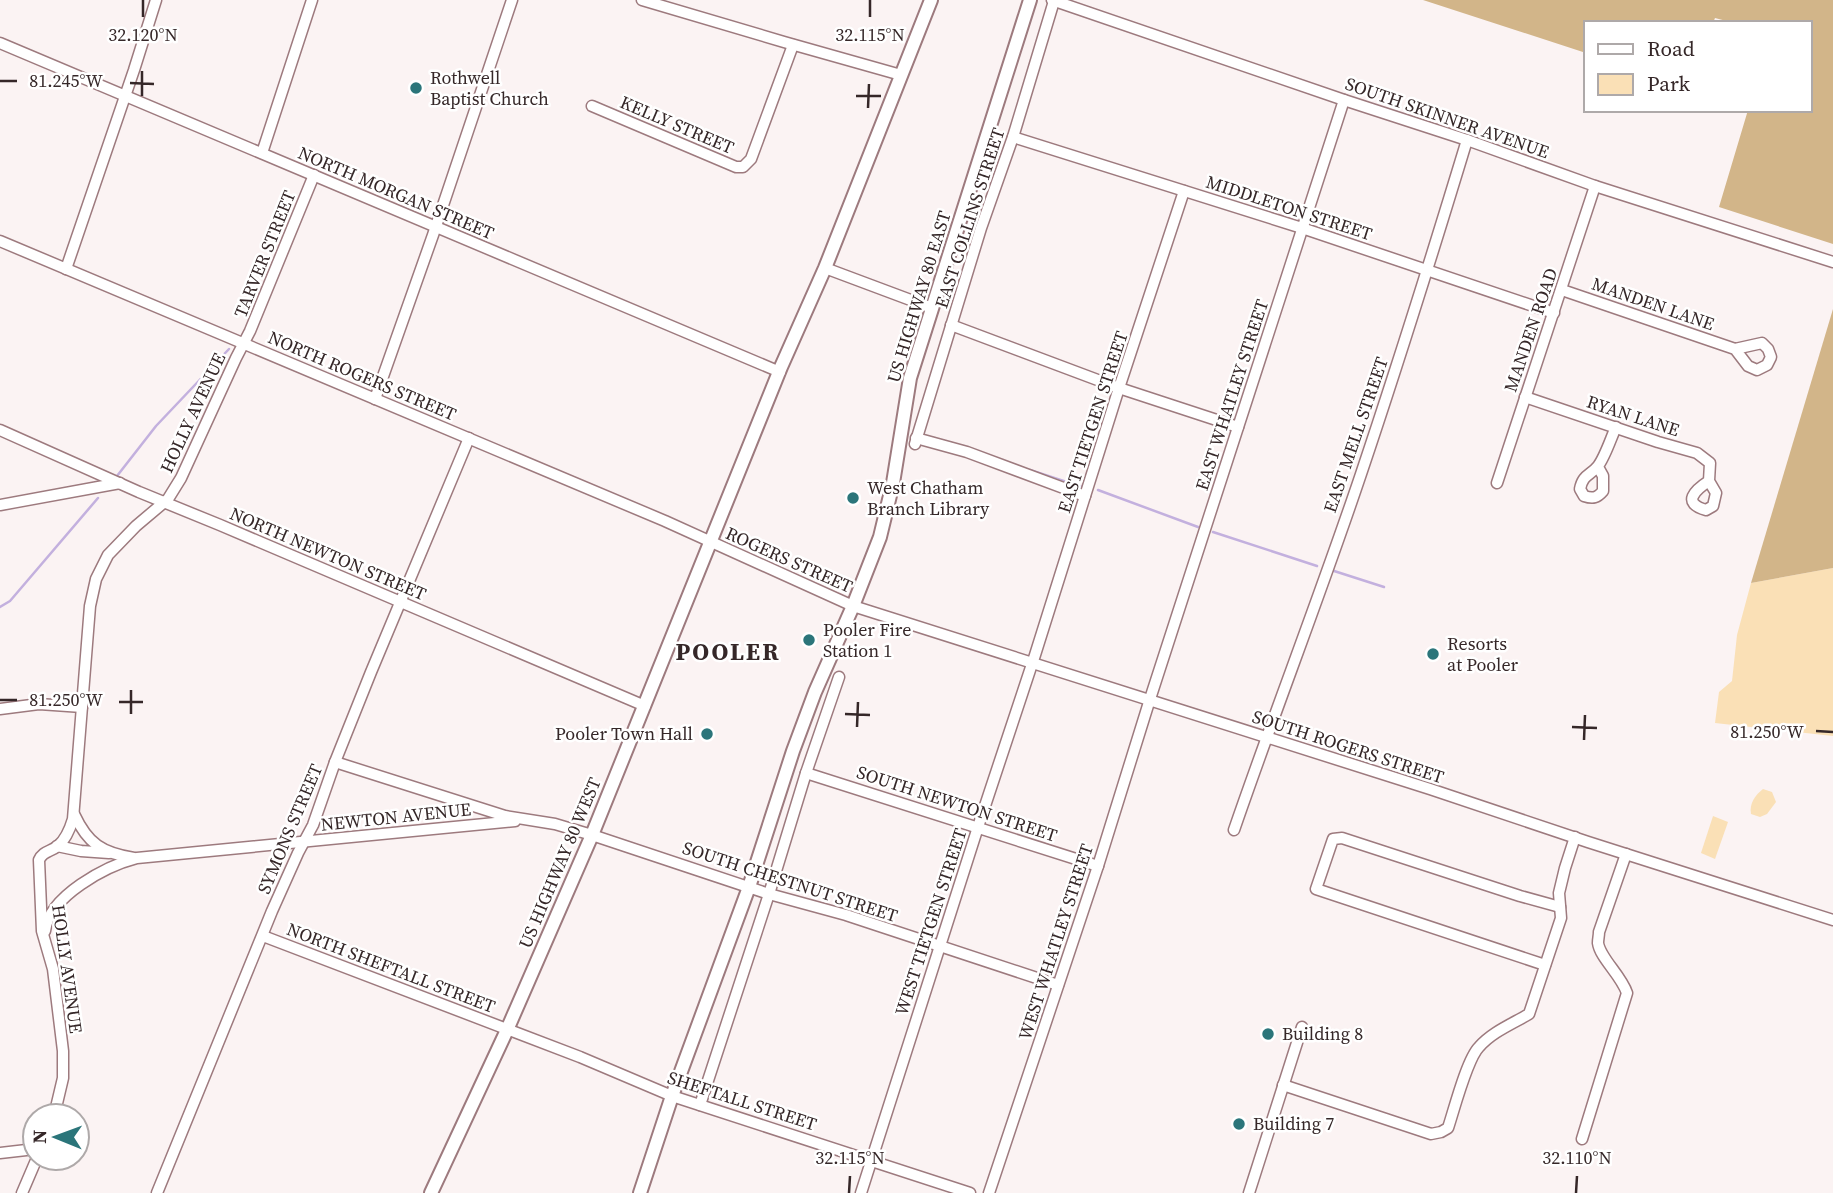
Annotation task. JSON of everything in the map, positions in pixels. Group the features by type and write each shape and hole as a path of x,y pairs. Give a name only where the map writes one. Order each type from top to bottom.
{"main road":[{"path":"711,542 825,268 931,0"},
{"name":"US HIGHWAY 80 EAST","path":"853,606 880,537 893,483 910,378 1030,0"},
{"name":"US HIGHWAY 80 WEST","path":"430,1193 507,1030 592,835 711,542"},
{"path":"640,1193 672,1096 750,887 793,751 815,692 853,606"}],"street":[{"path":"66,269 156,0"},
{"path":"262,153 312,0"},
{"path":"375,399 512,0"},
{"path":"642,0 901,75"},
{"name":"SOUTH SKINNER AVENUE","path":"1053,1 1467,140 1595,186 1833,262"},
{"name":"EAST COLLINS STREET","path":"1053,1 1013,137 981,228 916,441 967,452 1085,496"},
{"name":"NORTH MORGAN STREET","path":"0,43 780,372"},
{"name":"KELLY STREET","path":"592,106 736,167 743,167 751,159 793,45"},
{"name":"EAST WHATLEY STREET","path":"1150,699 1345,100"},
{"name":"MIDDLETON STREET","path":"1013,137 1302,228 1554,313"},
{"name":"EAST MELL STREET","path":"1234,830 1361,474 1428,270 1467,140"},
{"name":"TARVER STREET","path":"244,344 314,175"},
{"name":"MANDEN ROAD","path":"1497,483 1595,186"},
{"name":"EAST TIETGEN STREET","path":"1033,662 1184,191"},
{"name":"NORTH ROGERS STREET","path":"0,241 711,542"},
{"path":"825,268 932,308"},
{"name":"MANDEN LANE","path":"1562,290 1735,349"},
{"path":"951,325 1119,388 1238,426"},
{"name":"HOLLY AVENUE","path":"58,1102 62,1085 61,1033 55,981 41,924 39,860 43,853 58,846 68,832 74,814 90,606 98,574 108,555 143,519 165,502 181,478 244,344"},
{"name":"RYAN LANE","path":"1525,397 1698,453 1710,463 1709,481"},
{"path":"1598,467 1616,427"},
{"name":"NORTH NEWTON STREET","path":"0,430 645,706"},
{"name":"SYMONS STREET","path":"157,1193 294,861 313,825 335,762 469,438"},
{"path":"0,505 120,483"},
{"name":"ROGERS STREET","path":"711,542 853,606"},
{"name":"SOUTH ROGERS STREET","path":"853,606 1833,920"},
{"name":"WEST TIETGEN STREET","path":"861,1193 1033,662"},
{"path":"700,1105 839,677"},
{"name":"WEST WHATLEY STREET","path":"989,1193 1098,866 1150,699"},
{"path":"0,709 39,704 82,707"},
{"path":"335,762 498,814 533,821"},
{"name":"SOUTH NEWTON STREET","path":"806,773 1098,866"},
{"name":"NEWTON AVENUE","path":"74,814 88,838 110,853"},
{"name":"SOUTH CHESTNUT STREET","path":"533,821 555,824 592,835 1058,985"},
{"name":"NEWTON AVENUE","path":"47,948 45,926 57,904 94,877 118,864 137,858 533,821"},
{"path":"1283,1085 1431,1134 1448,1128 1476,1049 1490,1037 1529,1014 1561,919 1559,893 1575,837"},
{"path":"1545,965 1316,889 1333,839 1342,838 1560,907"},
{"name":"NEWTON AVENUE","path":"58,846 137,858"},
{"path":"1581,1139 1627,993 1598,943 1599,932 1626,854"},
{"name":"NORTH SHEFTALL STREET","path":"263,936 507,1030"},
{"path":"1249,1193 1301,1027"},
{"name":"SHEFTALL STREET","path":"507,1030 672,1096 970,1193"},
{"path":"0,1153 21,1151"},
{"path":"22,1193 31,1172"}],"green space":[{"path":"1833,568 1833,736 1715,723 1719,692 1732,681 1737,635 1751,583"},
{"path":"1763,789 1772,792 1776,802 1767,814 1760,817 1751,814 1751,807 1755,797"},
{"path":"1713,816 1728,822 1715,859 1701,853"}],"shaded area":[{"path":"1423,0 1833,0 1833,244 1719,207 1747,112 1812,112 1812,21 1726,21 1715,18 1714,21 1584,21 1584,52"},
{"path":"1833,309 1833,568 1751,583"}],"waterway":[{"path":"117,476 156,426 229,349"},
{"path":"1030,470 1082,487"},
{"path":"1098,490 1198,527"},
{"path":"0,607 10,601 98,498"},
{"path":"1213,532 1317,566"},
{"path":"1331,570 1384,587"}],"place":[{"name":"Rothwell Baptist Church","path":"416,88"},
{"name":"West Chatham Branch Library","path":"853,498"},
{"name":"Pooler Fire Station 1","path":"809,640"},
{"name":"Resorts at Pooler","path":"1433,654"},
{"name":"Pooler Town Hall","path":"707,734"},
{"name":"Building 8","path":"1268,1034"},
{"name":"Building 7","path":"1239,1124"}],"district":[{"name":"POOLER","path":"728,652"}]}
